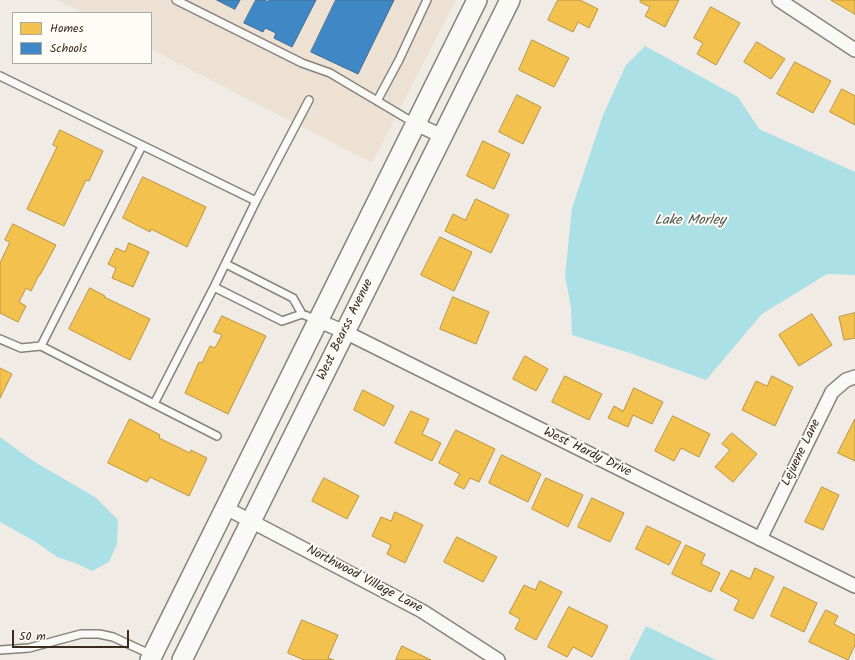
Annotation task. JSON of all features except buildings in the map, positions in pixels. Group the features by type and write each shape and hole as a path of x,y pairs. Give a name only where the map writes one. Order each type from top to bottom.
{"main road":[{"path":"155,658 226,508 310,318 416,124 477,0"},
{"name":"West Bearss Avenue","path":"182,660 510,0"}],"street":[{"path":"779,0 855,50"},
{"path":"416,124 442,136"},
{"name":"West Hardy Drive","path":"310,318 345,332 855,586"},
{"name":"Lejuene Lane","path":"760,539 832,392 846,380 855,377"},
{"name":"Northwood Village Lane","path":"226,508 422,610 498,660"}],"lane":[{"path":"176,0 290,57 330,73 416,124"},
{"path":"377,101 399,60 426,0"},
{"path":"0,76 256,201"},
{"path":"154,404 226,264 256,201 309,100"},
{"path":"41,346 142,146"},
{"path":"226,264 293,298 310,318"},
{"path":"214,287 282,321 310,318"},
{"path":"0,339 21,348 41,346 217,436"},
{"path":"0,650 29,648 81,634 99,634 113,637 155,658"}],"shaded area":[{"path":"58,0 456,0 372,163 152,50 152,12 81,12"}],"water":[{"name":"Lake Morley","path":"645,46 738,97 759,129 855,172 855,275 827,274 762,314 706,380 630,353 572,335 571,307 565,276 572,208 603,115 626,65"},
{"path":"0,437 33,461 95,497 118,520 117,544 109,562 92,571 78,564 57,557 36,542 0,522"},
{"path":"646,626 716,660 629,660"}]}
